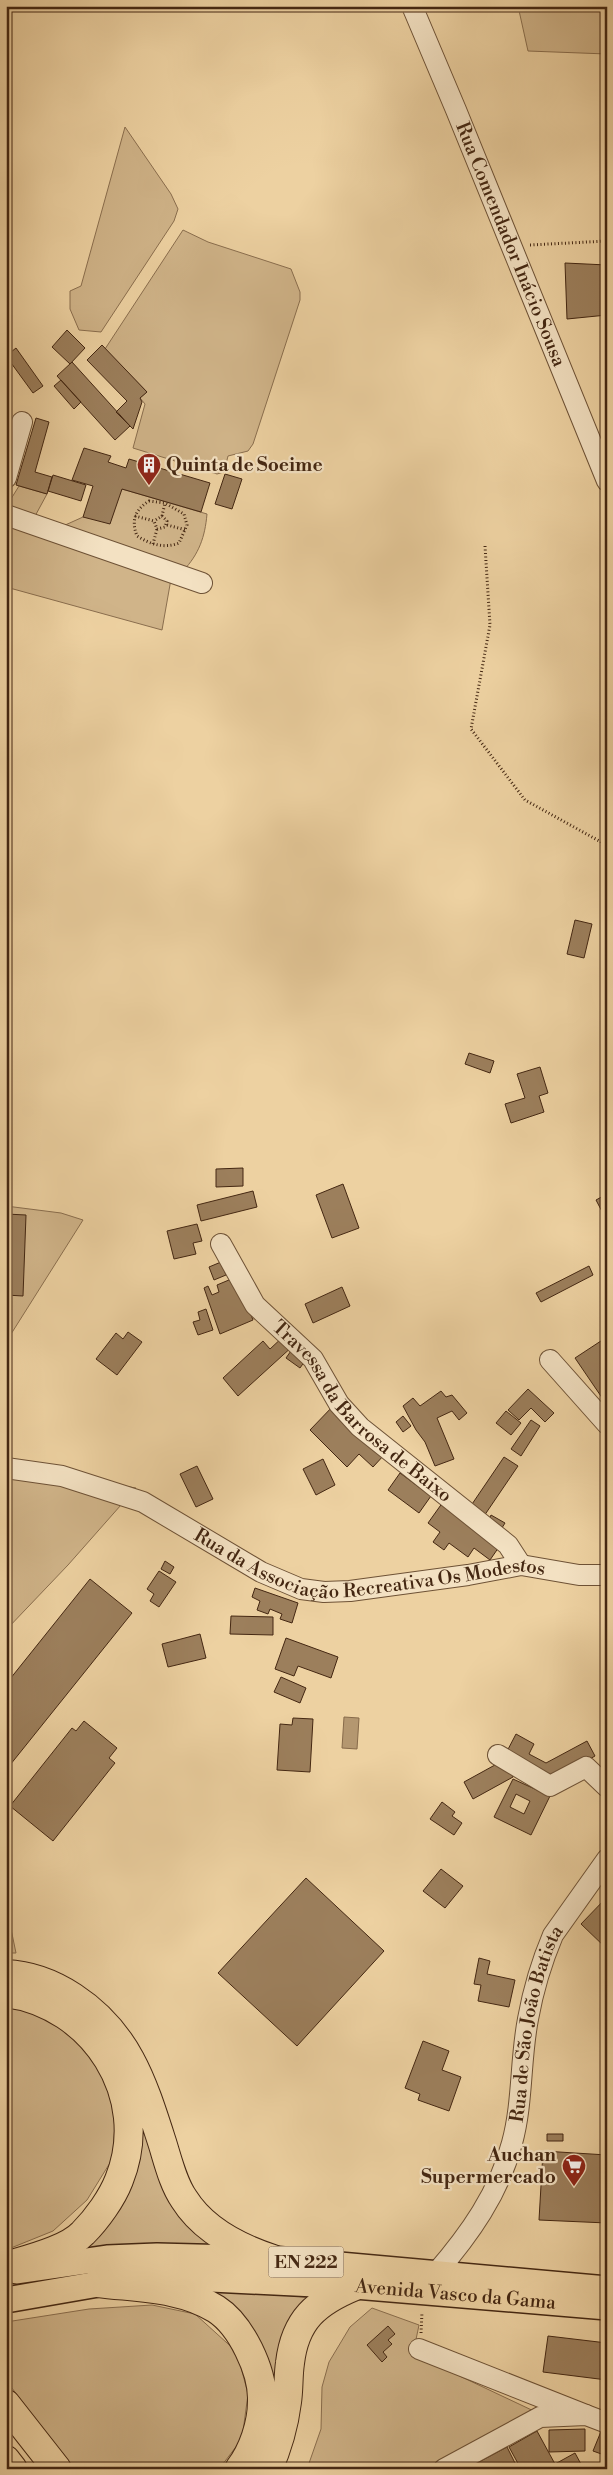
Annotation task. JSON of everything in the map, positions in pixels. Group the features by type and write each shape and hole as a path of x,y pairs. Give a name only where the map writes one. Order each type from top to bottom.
{"highway":[{"path":"6,1974 23,1975 60,1989 90,2008 120,2040 141,2078 170,2168 184,2199 208,2227 249,2251 273,2259"},
{"path":"6,1993 52,2006 81,2025 107,2054 122,2087 127,2112 128,2145 120,2180 104,2206 82,2235 47,2254 6,2266"},
{"path":"98,2284 178,2292 216,2309 241,2334 256,2368 262,2401 258,2432 245,2461 239,2469"},
{"path":"268,2469 280,2441 288,2401 290,2363 296,2334 312,2310 331,2296 355,2286"},
{"path":"6,2404 56,2469"},
{"path":"6,2460 13,2469"}],"main road":[{"name":"Avenida Vasco da Gama","path":"6,2273 107,2258 157,2256 273,2259 607,2307"},
{"name":"Avenida Vasco da Gama","path":"6,2300 134,2278 171,2277 355,2286 430,2282 607,2289"}],"street":[{"name":"Rua Comendador Inácio Sousa","path":"412,6 607,481"},
{"path":"6,478 22,422"},
{"path":"6,515 202,583"},
{"name":"Travessa da Barrosa de Baixo","path":"221,1244 255,1305 313,1359 339,1404 360,1428 508,1545 520,1565"},
{"path":"550,1360 607,1424"},
{"name":"Rua da Associação Recreativa Os Modestos","path":"6,1468 62,1476 143,1502 261,1572 301,1588 324,1592 350,1590 468,1575 520,1565 579,1575 607,1575"},
{"path":"498,1755 550,1786 586,1767 607,1787"},
{"name":"Rua de São João Batista","path":"430,2282 457,2250 498,2183 512,2144 518,2114 528,2019 547,1949 552,1935 607,1859"},
{"path":"420,2349 607,2423"},
{"path":"444,2469 540,2417 586,2415"}],"path":[{"path":"512,246 607,241"},
{"path":"149,501 165,503 184,514 187,524 186,530 179,543 171,546 153,544 136,536 133,527 135,516 140,506 149,501"},
{"path":"135,516 154,521 162,516 165,503"},
{"path":"162,516 167,521 167,525"},
{"path":"153,544 158,529 154,521"},
{"path":"167,525 186,530"},
{"path":"158,529 165,528 167,525"},
{"path":"485,546 490,626 471,729 525,800 602,842 607,857"},
{"path":"420,2349 430,2282"}],"shaded area":[{"path":"518,6 607,6 607,54 528,51"},
{"path":"125,127 171,194 178,209 174,221 101,332 79,330 70,309 70,291 81,286"},
{"path":"183,230 208,242 291,269 300,292 300,300 253,444 248,451 228,456 224,472 217,474 133,448 145,404 140,398 147,392 105,349"},
{"path":"19,486 47,494 34,518 6,507"},
{"path":"122,489 207,514 205,530 200,545 183,571 63,526 83,517"},
{"path":"6,522 171,579 162,630 6,587"},
{"path":"6,1206 61,1213 83,1220 6,1342"},
{"path":"6,1466 136,1488 68,1565 6,1630"},
{"path":"344,1717 359,1718 357,1749 342,1748"},
{"path":"6,1905 16,1953 6,1953"},
{"path":"6,2007 30,2010 64,2026 96,2057 116,2104 113,2158 87,2200 53,2231 6,2250"},
{"path":"138,2107 217,2246 78,2252"},
{"path":"207,2289 317,2298 271,2413 272,2374 253,2329"},
{"path":"152,2305 195,2314 237,2352 248,2394 242,2439 219,2469 72,2469 6,2380 6,2322 89,2309"},
{"path":"372,2308 419,2325 413,2354 538,2413 432,2469 307,2469 321,2429 322,2387 329,2362 350,2327"}],"building":[{"path":"565,263 607,265 607,315 567,319"},
{"path":"67,330 85,348 70,364 52,347"},
{"path":"102,345 147,392 140,398 142,402 133,429 116,412 127,401 87,360"},
{"path":"16,348 43,386 33,393 6,356"},
{"path":"606,356 607,395 604,395"},
{"path":"72,362 130,426 115,440 57,376"},
{"path":"61,380 81,402 74,409 54,386"},
{"path":"36,418 49,422 35,472 52,477 47,494 16,485"},
{"name":"Quinta de Soeime","path":"84,448 111,456 108,462 126,468 129,459 210,483 201,512 122,489 110,524 83,517 93,486 72,480"},
{"path":"225,474 242,479 232,509 215,504"},
{"path":"53,475 86,485 81,501 48,491"},
{"path":"575,920 592,924 584,958 567,954"},
{"path":"469,1053 494,1061 490,1073 465,1064"},
{"path":"540,1067 548,1093 539,1096 544,1112 511,1123 505,1104 525,1098 517,1074"},
{"path":"243,1168 243,1186 216,1187 216,1169"},
{"path":"343,1184 359,1228 332,1238 316,1195"},
{"path":"253,1191 257,1207 201,1221 197,1205"},
{"path":"607,1194 607,1221 596,1200"},
{"path":"6,1214 26,1215 23,1296 6,1295"},
{"path":"197,1224 202,1241 193,1243 196,1254 174,1259 167,1231"},
{"path":"221,1262 226,1275 214,1280 209,1267"},
{"path":"589,1266 593,1275 541,1302 536,1293"},
{"path":"236,1277 253,1320 220,1334 204,1288 208,1286 212,1295 219,1292 217,1285"},
{"path":"342,1287 350,1306 313,1323 305,1304"},
{"path":"206,1309 213,1330 198,1335 193,1322 200,1320 198,1312"},
{"path":"128,1332 142,1342 117,1375 96,1359 116,1333 123,1339"},
{"path":"285,1335 294,1345 238,1396 223,1378 263,1341 270,1349"},
{"path":"607,1337 607,1405 575,1358"},
{"path":"293,1348 307,1358 300,1368 286,1358"},
{"path":"528,1389 554,1413 545,1422 531,1408 519,1420 508,1410"},
{"path":"441,1391 446,1397 452,1395 467,1413 459,1420 452,1411 437,1418 454,1459 435,1466 425,1442 403,1406 413,1398 420,1406"},
{"path":"335,1404 385,1454 373,1467 359,1454 347,1467 310,1430"},
{"path":"506,1411 521,1423 511,1435 496,1423"},
{"path":"403,1416 411,1426 403,1432 396,1422"},
{"path":"531,1420 540,1426 521,1456 511,1449"},
{"path":"504,1457 518,1466 482,1519 468,1510"},
{"path":"323,1459 335,1485 316,1495 303,1469"},
{"path":"197,1466 213,1499 196,1507 180,1474"},
{"path":"400,1473 431,1496 419,1513 388,1490"},
{"path":"443,1502 501,1544 490,1560 474,1548 468,1557 449,1543 444,1550 433,1542 440,1532 428,1523"},
{"path":"491,1515 505,1523 500,1531 487,1524"},
{"path":"165,1561 174,1567 170,1574 161,1569"},
{"path":"159,1571 176,1582 159,1607 150,1601 154,1594 147,1589"},
{"path":"90,1579 132,1613 6,1770 6,1684"},
{"path":"255,1588 298,1603 292,1623 280,1619 282,1614 270,1609 268,1614 257,1610 260,1601 252,1597"},
{"path":"231,1616 273,1617 273,1635 230,1634"},
{"path":"200,1634 206,1658 168,1667 162,1644"},
{"path":"286,1638 338,1657 331,1678 298,1666 294,1676 275,1669"},
{"path":"281,1677 306,1688 300,1703 274,1692"},
{"path":"293,1718 313,1719 310,1772 277,1770 280,1724 292,1725"},
{"path":"84,1721 117,1748 109,1758 115,1763 53,1841 10,1806 72,1728 76,1731"},
{"path":"516,1734 534,1744 529,1754 546,1763 587,1741 595,1756 550,1782 504,1757"},
{"path":"504,1760 513,1777 473,1799 464,1782"},
{"path":"513,1779 550,1796 531,1835 494,1817","holes":["516,1794 530,1801 524,1814 510,1807"]},
{"path":"442,1802 455,1812 452,1816 462,1823 454,1835 430,1819"},
{"path":"441,1869 463,1886 445,1908 423,1891"},
{"path":"306,1878 384,1951 297,2046 218,1973"},
{"path":"607,1897 607,1949 581,1924"},
{"path":"479,1958 490,1961 487,1974 515,1980 509,2007 478,2001 481,1985 474,1984"},
{"path":"423,2041 449,2051 442,2070 461,2077 449,2111 418,2100 420,2094 405,2088"},
{"path":"547,2134 563,2134 563,2141 547,2141"},
{"name":"Auchan Supermercado","path":"543,2151 607,2155 607,2223 539,2220"},
{"path":"388,2326 395,2334 388,2340 392,2344 383,2352 387,2357 382,2362 367,2345"},
{"path":"548,2336 607,2343 607,2380 543,2372"},
{"path":"585,2429 585,2451 549,2452 549,2430"},
{"path":"602,2429 607,2431 607,2456 593,2451"},
{"path":"537,2431 555,2464 575,2453 582,2466 577,2469 563,2469 560,2465 554,2469 521,2469 509,2447"},
{"path":"507,2447 518,2469 480,2469 477,2463"},
{"path":"476,2464 478,2469 465,2469"}],"place":[{"name":"Quinta de Soeime","path":"149,486"},
{"name":"Auchan Supermercado","path":"574,2187"}]}
